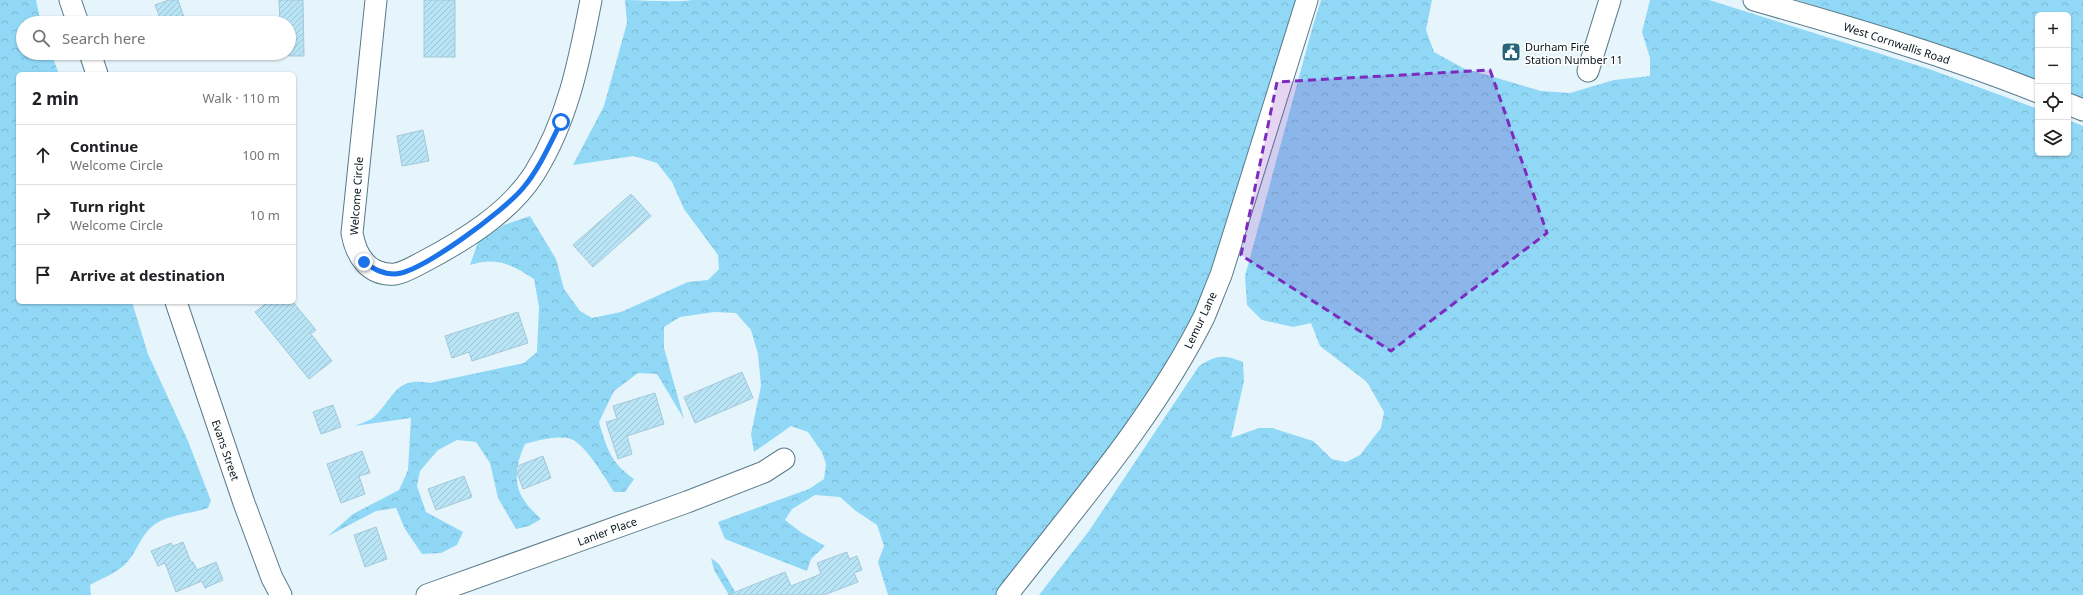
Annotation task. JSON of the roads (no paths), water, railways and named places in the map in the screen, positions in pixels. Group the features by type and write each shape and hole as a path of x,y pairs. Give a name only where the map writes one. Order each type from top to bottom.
{"street":[{"path":"70,0 76,16"},
{"name":"Welcome Circle","path":"376,0 352,233 355,250 364,262 378,272 396,274 442,252 487,222 507,205 534,174 563,116 582,45 591,0"},
{"name":"Lemur Lane","path":"1007,595 1142,420 1181,359 1204,316 1221,274 1307,0"},
{"path":"1588,71 1610,0"},
{"name":"West Cornwallis Road","path":"1754,0 1854,29 1973,68 2035,91"},
{"path":"92,60 96,72"},
{"path":"2071,105 2083,110"},
{"name":"Evans Street","path":"177,304 244,503 272,578 281,595"},
{"name":"Lanier Place","path":"427,595 687,502 764,472 784,459"}],"place":[{"name":"Durham Fire Station Number 11","path":"1511,52"}]}
